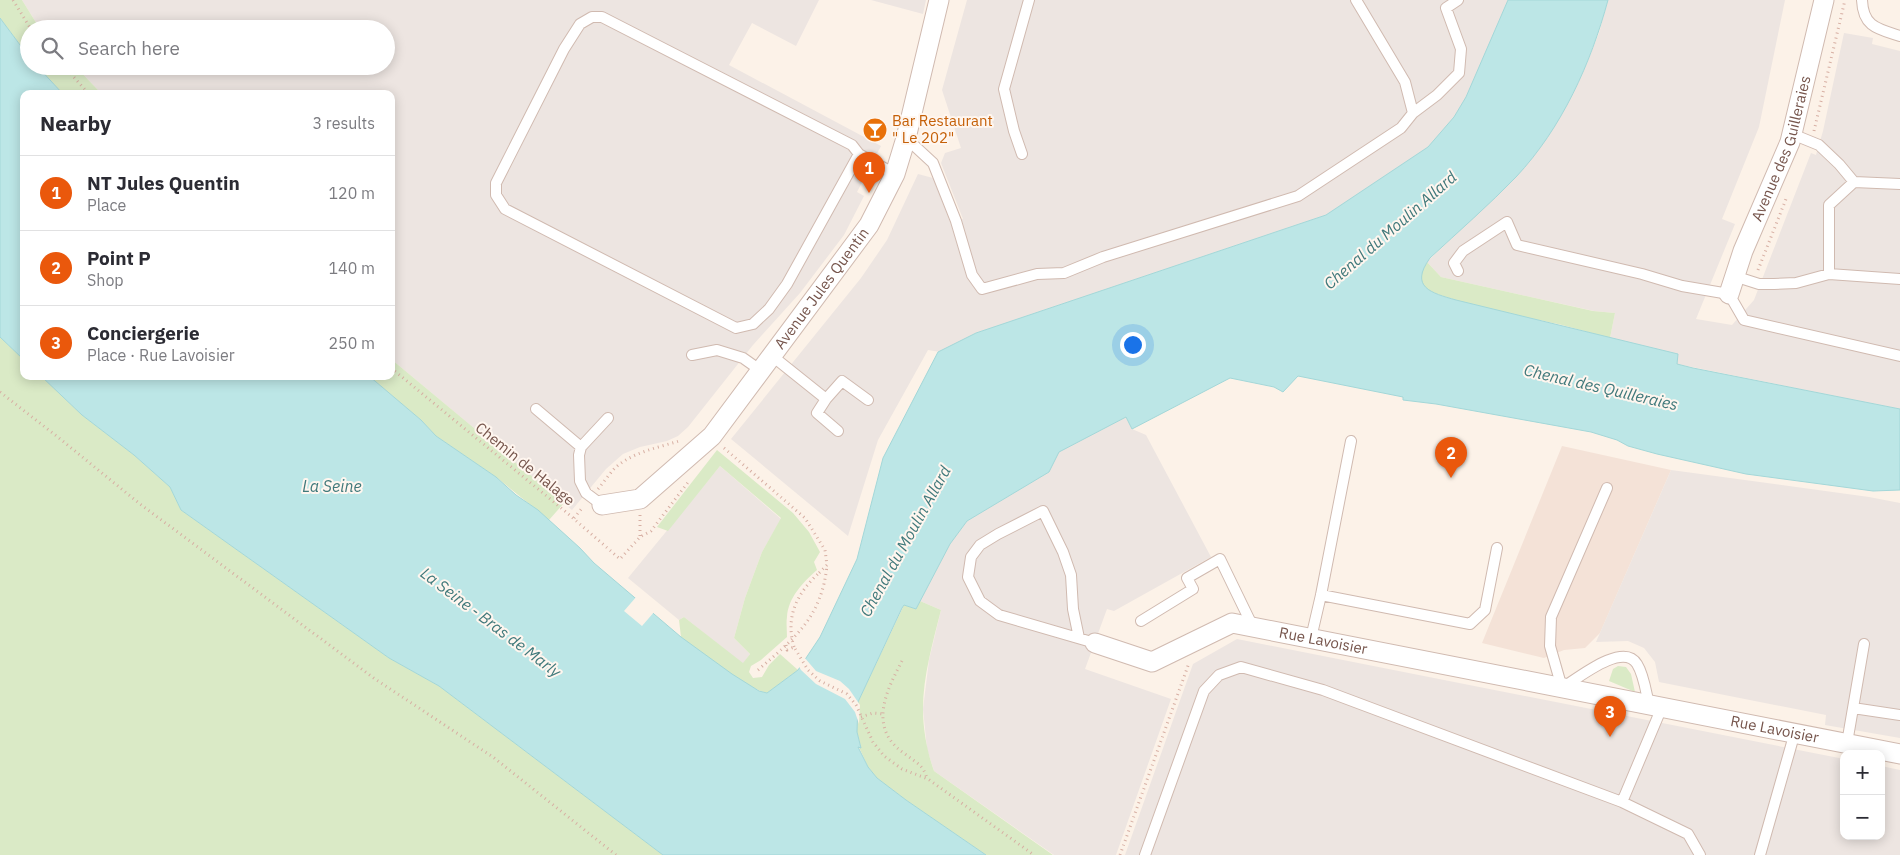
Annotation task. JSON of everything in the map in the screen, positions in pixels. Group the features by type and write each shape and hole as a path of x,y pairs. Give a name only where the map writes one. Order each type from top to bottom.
{"street":[{"name":"Avenue Jules Quentin","path":"597,501 640,499 712,436 870,225 895,174 906,138 939,0"},
{"name":"Avenue des Guilleraies","path":"1729,294 1734,276 1792,134 1824,0"},
{"name":"Rue Lavoisier","path":"1087,640 1152,662 1232,623 1847,742 1900,754"}],"lane":[{"path":"1022,154 1014,131 1004,89 1029,0"},
{"path":"1356,0 1405,82 1413,113"},
{"path":"906,138 933,163 956,221 972,275 982,289 1037,274 1064,273 1103,257 1298,196 1401,128 1413,113 1437,95 1459,73 1461,49 1446,8 1458,0"},
{"path":"1862,0 1865,16 1871,25 1878,30 1900,36"},
{"path":"859,154 787,284 769,309 753,324 736,328 505,209 496,195 496,183 564,49 580,24 592,17 602,17 852,145 859,154 895,174"},
{"path":"1792,134 1819,145 1840,164 1854,182"},
{"path":"1829,274 1829,205 1854,182 1900,184"},
{"path":"1458,271 1454,263 1463,251 1507,222 1517,245 1642,274 1682,286 1729,294 1744,320 1900,356"},
{"path":"1734,276 1759,284 1796,283 1829,274 1900,279"},
{"path":"692,355 717,350 743,358 760,370"},
{"path":"771,355 826,399"},
{"path":"838,431 816,413 842,381 868,400"},
{"path":"536,409 581,448"},
{"path":"597,501 586,493 580,482 579,455 581,448 608,418"},
{"path":"1311,638 1351,441"},
{"path":"1607,488 1551,617 1550,646 1562,688 1606,660 1622,656 1629,657 1636,662 1641,672 1656,706 1622,802"},
{"path":"1042,512 1063,552 1071,575 1073,609 1087,640 999,615 980,601 968,577 971,557 980,545 1042,512"},
{"path":"1321,595 1470,624 1485,610 1497,548"},
{"path":"1141,621 1193,589 1187,578 1220,559 1253,627"},
{"path":"1847,742 1864,644"},
{"path":"1145,855 1204,691 1219,674 1241,667 1323,690 1622,802 1688,834 1700,855"},
{"path":"1854,708 1900,715"},
{"path":"1760,855 1795,732"}],"path":[{"path":"13,0 25,20"},
{"path":"72,75 85,90"},
{"name":"Chemin de Halage","path":"395,371 574,518 620,560 640,537"},
{"path":"0,392 140,504 375,679 493,757 616,855"},
{"path":"574,518 597,501 614,469 630,459 650,450 679,441 686,436"},
{"path":"719,442 806,518 825,550 826,580 821,596 806,626 758,670"},
{"path":"827,565 803,588 795,602 791,621 792,648 808,670 820,680 847,694 856,706 873,742 884,756 902,769 928,779 1034,855"},
{"path":"786,645 788,650 792,648"},
{"path":"1120,855 1189,662 1197,658"},
{"path":"902,661 890,685 884,705 882,723 891,740 902,753 919,763 926,771 928,779"},
{"path":"861,718 873,713 883,714"}],"shaded area":[{"path":"22,0 819,0 796,46 752,23 729,65 881,146 857,192 864,196 844,235 800,293 753,345 688,427 678,436 667,441 640,447 623,454 606,469 572,510 395,362 395,90 98,90 84,75 395,75 395,20 34,20"},
{"path":"871,0 926,0 923,14"},
{"path":"967,0 1508,0 1470,91 1454,117 1428,147 1326,215 976,333 940,352 928,350 878,440 848,536 731,439 861,278 887,240 918,174 933,178 950,222 963,219 941,163 945,153 961,148 942,90"},
{"path":"1608,0 1785,0 1759,127 1722,219 1735,224 1696,319 1732,325 1754,300 1811,153 1816,155 1844,33 1873,38 1872,44 1900,51 1900,409 1677,364 1610,338 1615,313 1594,311 1441,277 1427,262 1516,176 1544,140 1574,90 1587,63 1599,33"},
{"path":"1126,417 1132,429 1146,435 1211,557 1114,611 1107,609 1085,669 1171,699 1116,855 1054,855 934,771 927,749 923,709 929,660 941,610 920,601 950,544 967,521 1048,472 1058,452"},
{"path":"1562,446 1671,470 1600,633 1585,648 1564,650 1544,658 1482,643"},
{"path":"720,466 781,519 762,552 745,598 734,638 750,654 743,664 684,617 679,620 628,578"},
{"path":"1671,470 1869,497 1900,503 1900,738 1825,725 1826,715 1659,682 1655,662 1644,648 1628,641 1596,642"},
{"path":"1237,639 1840,758 1840,840 1885,840 1885,767 1900,770 1900,855 1125,855 1193,664"}],"green space":[{"path":"0,0 22,0 34,20 20,20 20,45 0,18"},
{"path":"45,75 84,75 98,90 59,90"},
{"path":"1427,262 1441,277 1593,311 1615,313 1610,338 1466,303 1432,292 1424,287 1421,281 1422,271"},
{"path":"0,337 20,356 20,380 45,380 82,415 134,455 170,487 181,510 389,658 439,686 663,855 0,855"},
{"path":"395,362 564,503 549,520 496,477 436,436 421,420 374,380 395,380"},
{"path":"717,450 793,513 809,532 820,552 814,562 817,570 802,585 790,603 787,619 787,637 761,660 751,666 749,672 753,678 762,677 769,665 780,654 798,670 767,693 736,677 681,637 679,620 684,617 743,663 750,654 734,638 745,598 762,552 781,518 720,466 668,531 657,527"},
{"path":"920,601 941,610 929,659 923,697 923,717 927,748 934,771 1053,855 986,855 906,800 877,778 868,767 858,745 861,747 857,732 858,702 904,605 916,609"},
{"path":"1618,666 1626,667 1631,674 1635,692 1609,681 1613,669"}],"water":[{"path":"1508,0 1608,0 1584,71 1561,116 1547,138 1516,177 1430,258 1422,276 1422,282 1426,287 1438,295 1456,300 1678,354 1677,364 1900,409 1900,490 1873,491 1746,474 1657,454 1628,446 1617,440 1591,432 1436,404 1403,400 1403,397 1298,376 1283,392 1274,387 1230,378 1132,429 1126,417 1059,452 1049,472 967,521 950,544 916,609 904,605 902,608 858,702 857,732 861,748 858,747 868,767 877,778 986,855 663,855 439,686 389,658 181,510 170,487 134,455 82,415 45,380 374,380 421,420 436,436 496,477 516,495 538,510 594,563 681,637 732,674 759,691 767,693 798,670 820,637 857,559 883,458 938,352 976,333 1326,215 1428,147 1454,117 1466,97"},
{"path":"0,18 20,45 20,75 45,75 59,90 20,90 20,356 0,337"}],"pier":[{"path":"637,596 655,611 642,626 624,611"},
{"path":"804,657 816,671 840,681 849,689 860,705 859,724 855,712 845,699 816,684 801,670 798,665"}],"place":[{"name":"Bar Restaurant \" Le 202\"","path":"875,130"},
{"name":"NT Jules Quentin","path":"869,193"},
{"name":"Point P","path":"1451,478"},
{"name":"Conciergerie","path":"1610,737"}],"water label":[{"name":"Chenal du Moulin Allard","path":"1390,230"},
{"name":"Chenal des Quilleraies","path":"1601,387"},
{"name":"La Seine","path":"332,486"},
{"name":"Chenal du Moulin Allard","path":"905,541"},
{"name":"La Seine - Bras de Marly","path":"491,622"}]}
